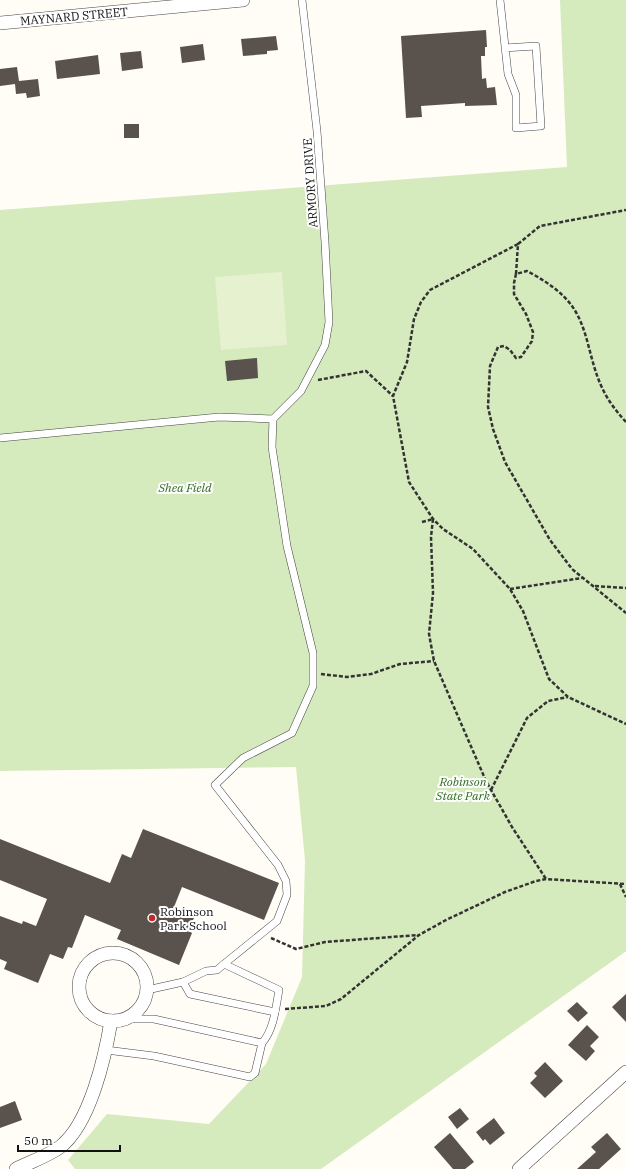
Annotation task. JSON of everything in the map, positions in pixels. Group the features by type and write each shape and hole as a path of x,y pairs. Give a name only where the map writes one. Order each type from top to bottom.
{"street":[{"name":"MAYNARD STREET","path":"0,21 180,3 243,0"},
{"path":"111,952 130,957 136,961 144,972 147,990 141,1006 125,1019 112,1021 92,1014 80,997 79,984 83,970 92,960 111,952"},
{"path":"16,1169 60,1147 71,1135 97,1084 112,1021"},
{"path":"519,1169 626,1072"}],"lane":[{"name":"ARMORY DRIVE","path":"273,419 301,391 325,345 329,322 325,242 317,139 302,0"},
{"path":"500,0 505,48 508,74 516,95 516,128 541,126 536,46 505,48"},
{"path":"0,438 219,417 273,419 272,447 287,546 313,654 313,686 292,733 243,758 215,785 278,865 286,881 287,895 277,921 217,970 206,971 183,982 147,990"},
{"path":"106,1050 154,1056 250,1077 255,1073 262,1043 266,1039 275,1012 279,990 224,964"},
{"path":"183,982 190,994 275,1012"},
{"path":"125,1019 154,1019 262,1043"}],"path":[{"path":"626,210 540,226 518,244 430,290 421,302 414,319 407,362 393,396 409,482 433,519 443,529 473,549 510,589 523,611 549,679 568,697 626,724"},
{"path":"518,244 514,294 531,324 532,341 521,358 516,358 510,350 504,346 498,347 494,354 489,382 488,407 492,422 505,462 550,540 572,569 626,613"},
{"path":"516,274 527,271 560,292 573,307 582,326 598,379 611,404 626,422"},
{"path":"305,383 366,371 393,396"},
{"path":"422,522 433,519"},
{"path":"433,519 431,537 433,593 430,634 434,661 491,790 512,827 546,879"},
{"path":"510,589 582,578"},
{"path":"594,586 626,588"},
{"path":"313,674 347,677 359,676 371,674 400,664 434,661"},
{"path":"491,790 527,718 548,701 568,697"},
{"path":"275,1012 288,1008 326,1006 341,999 367,980 419,935 446,920 505,892 546,879 626,884"},
{"path":"620,884 626,897"},
{"path":"261,934 296,949 325,942 419,935"}],"green space":[{"path":"560,0 626,0 626,952 321,1169 75,1169 68,1160 107,1114 209,1124 266,1064 302,977 305,860 296,767 0,771 0,210 567,167"},
{"path":"282,272 287,345 221,350 215,277"}],"building":[{"path":"486,30 487,47 485,47 485,56 481,56 482,79 486,78 487,88 495,87 497,105 465,106 465,103 421,106 422,117 406,118 401,36"},
{"path":"276,36 278,50 267,51 267,54 243,56 241,39"},
{"path":"203,44 205,60 182,63 180,47"},
{"path":"141,51 143,68 122,71 120,53"},
{"path":"98,55 100,74 57,79 55,61"},
{"path":"17,67 19,81 38,79 40,96 27,98 26,93 16,94 15,84 0,86 0,69"},
{"path":"124,124 139,124 139,138 124,138"},
{"path":"257,358 258,378 227,381 225,361"},
{"path":"143,829 279,883 264,920 182,887 174,907 195,915 189,931 192,933 179,965 117,939 121,930 85,915 72,948 68,947 63,959 50,954 38,983 4,969 7,962 0,959 0,916 22,924 23,921 36,926 47,899 0,880 0,839 110,883 122,854 131,858"},
{"path":"626,994 626,1022 612,1007"},
{"path":"577,1002 588,1013 578,1022 567,1011"},
{"path":"587,1025 599,1037 590,1046 595,1051 586,1061 568,1045"},
{"path":"545,1062 563,1081 545,1098 530,1083 537,1076 534,1073"},
{"path":"15,1101 22,1120 0,1128 0,1107"},
{"path":"460,1108 469,1119 457,1129 448,1117"},
{"path":"494,1118 505,1133 490,1145 485,1139 483,1141 476,1132"},
{"path":"450,1133 474,1162 465,1169 453,1169 434,1147"},
{"path":"607,1133 621,1149 599,1169 577,1169 596,1152 591,1147"}],"place":[{"name":"Robinson Park School","path":"152,918"}],"park label":[{"name":"Shea Field","path":"185,487"},
{"name":"Robinson State Park","path":"463,788"}]}
